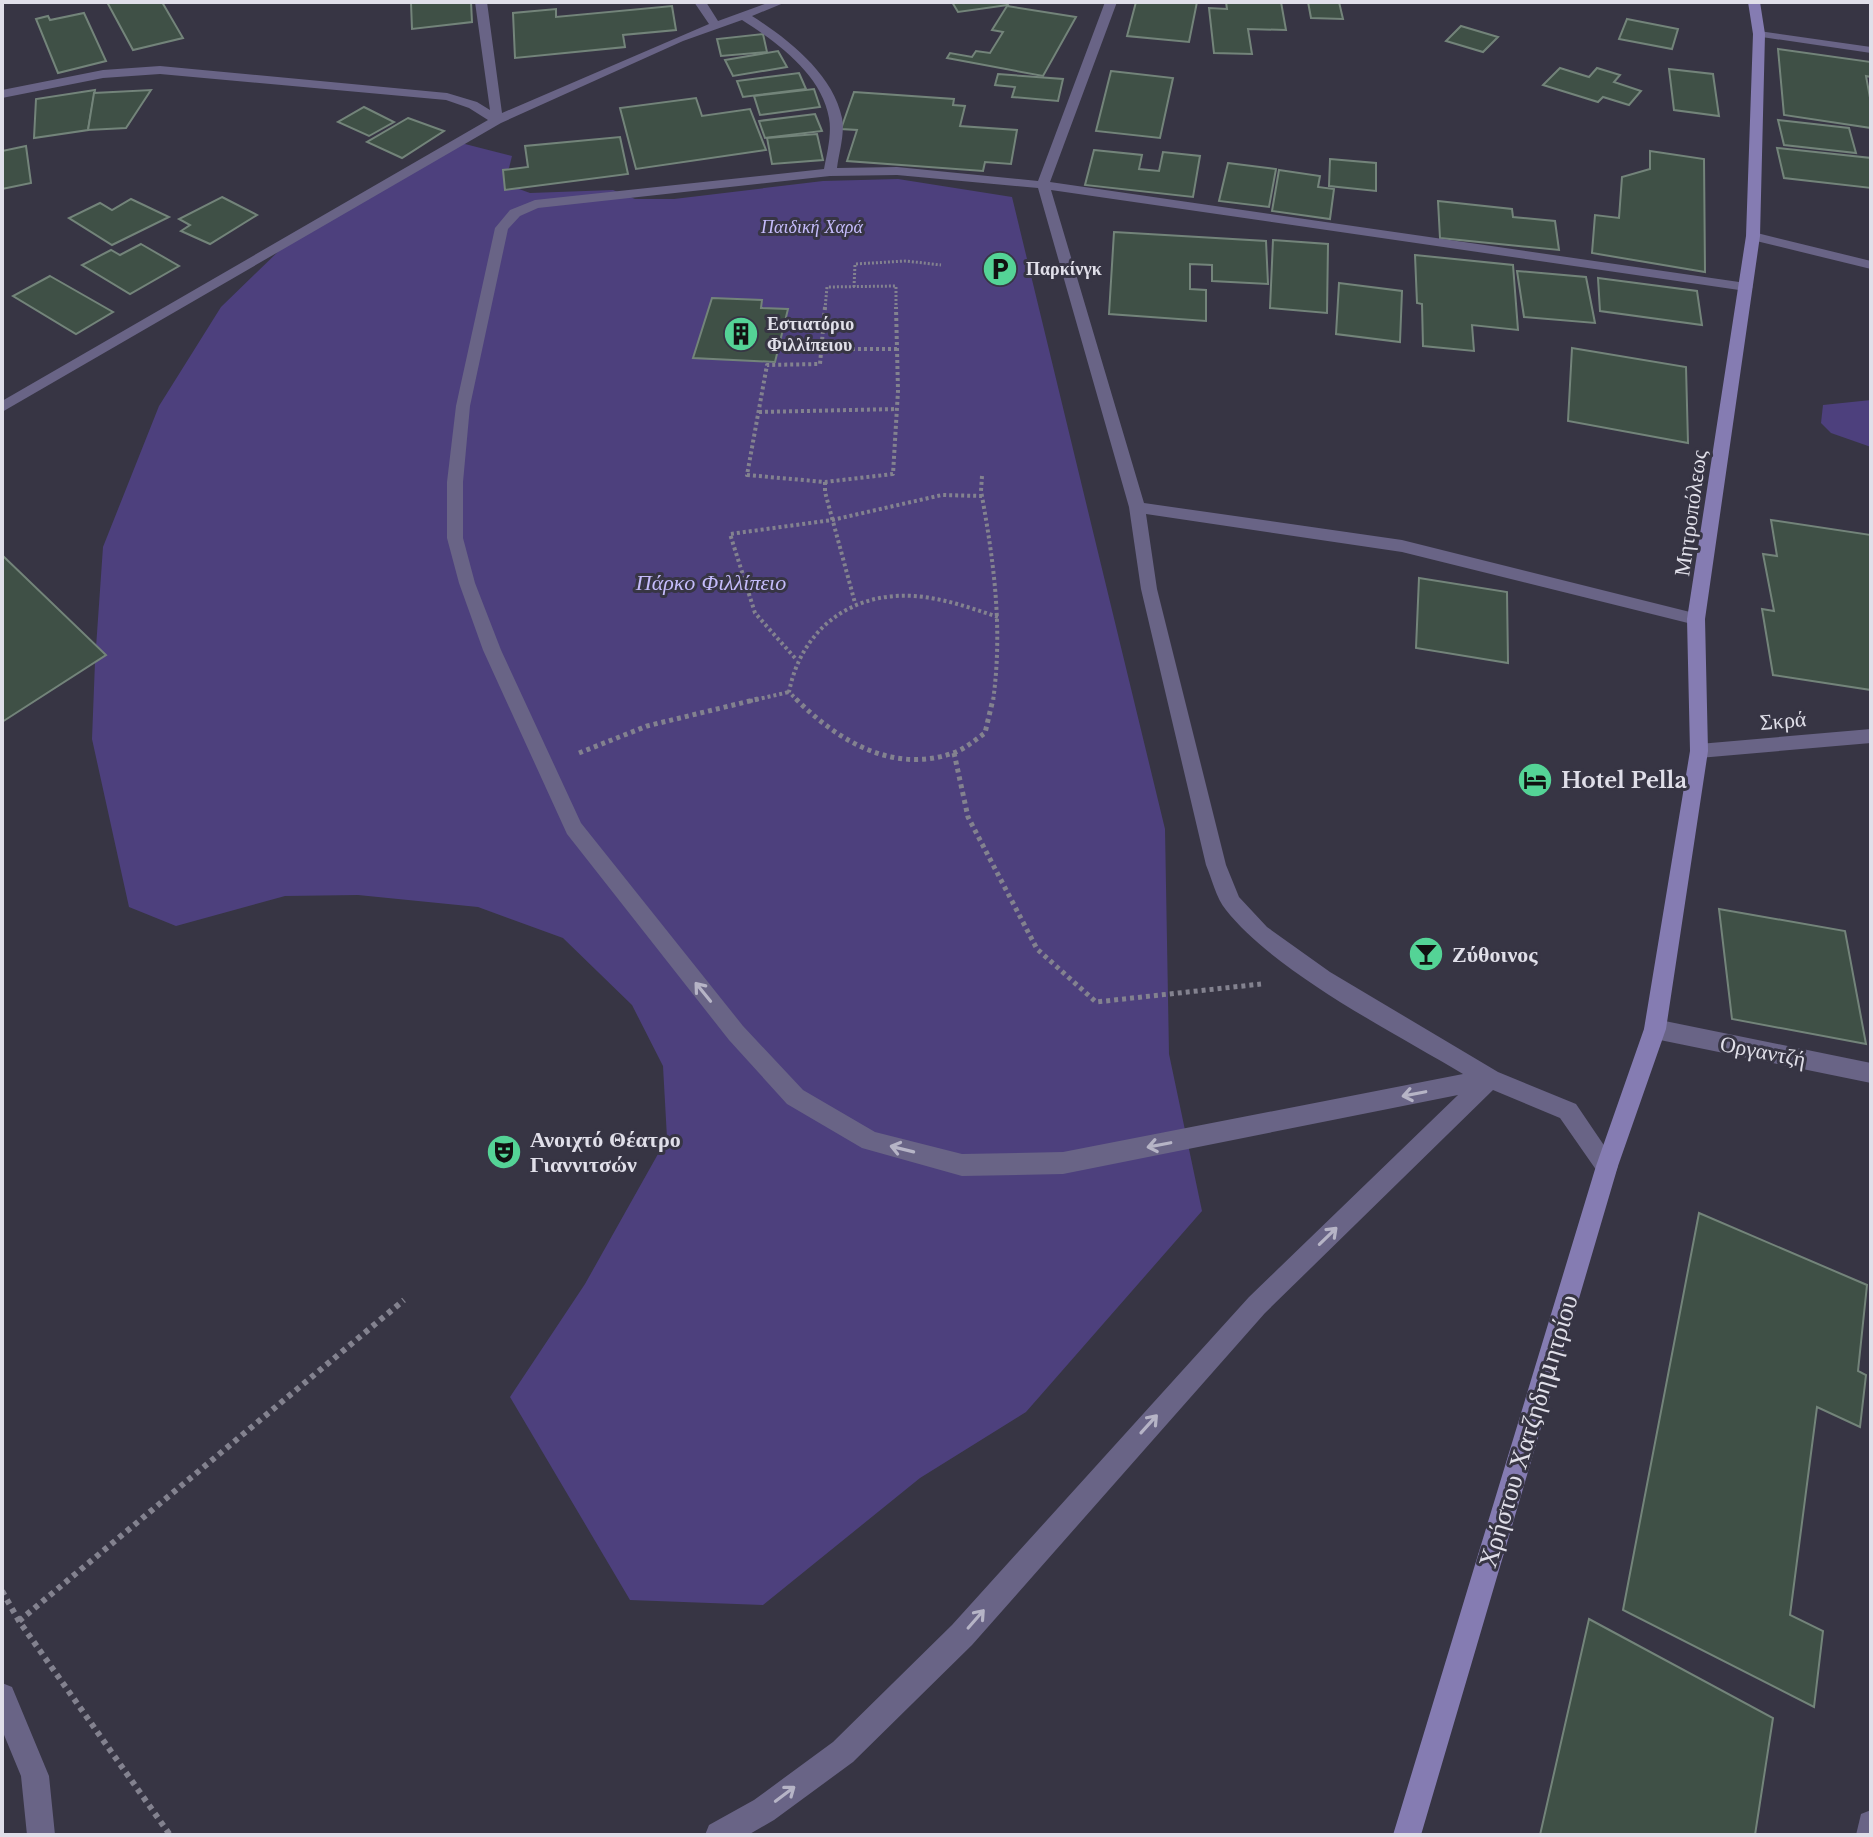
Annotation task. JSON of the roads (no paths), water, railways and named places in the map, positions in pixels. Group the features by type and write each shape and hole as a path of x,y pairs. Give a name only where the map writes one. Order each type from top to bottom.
{"main road":[{"name":"Μητροπόλεως","path":"1655,1029 1699,751 1696,619 1753,236 1759,34 1754,2"},
{"name":"Χρήστου Χατζηδημητρίου","path":"1407,1835 1607,1166 1655,1029"}],"street":[{"path":"481,2 497,120"},
{"path":"700,2 715,25"},
{"path":"2,407 497,120 715,25 780,2"},
{"path":"1111,2 1043,185 1137,507 1149,589 1216,865 1231,902 1260,933 1323,978 1490,1079 1568,1111 1607,1166"},
{"path":"743,15 775,34 813,74 836,117 830,172"},
{"path":"1759,34 1871,50"},
{"path":"2,94 103,74 174,71 447,97 473,105 497,120"},
{"path":"1490,1079 1063,1163 962,1165 870,1141 795,1097 736,1033 574,828 492,650 467,583 455,538 455,482 463,406 502,228 515,213 535,204 830,172 897,171 1043,185 1746,287"},
{"path":"1753,236 1871,265"},
{"path":"1137,507 1402,546 1696,619"},
{"name":"Σκρά","path":"1699,751 1871,736"},
{"name":"Οργαντζή","path":"1655,1029 1871,1073"},
{"path":"719,1835 764,1810 843,1752 962,1635 1257,1305 1490,1079"},
{"path":"2,1697 35,1776 41,1835"},
{"path":"1870,1835 1871,1824"}],"place":[{"name":"Παρκίνγκ","path":"1000,269"},
{"name":"Εστιατόριο Φιλλίπειου","path":"741,334"},
{"name":"Hotel Pella","path":"1535,780"},
{"name":"Ζύθοινος","path":"1426,954"},
{"name":"Ανοιχτό Θέατρο Γιαννιτσών","path":"504,1152"}],"park label":[{"name":"Παιδική Χαρά","path":"812,227"},
{"name":"Πάρκο Φιλλίπειο","path":"711,582"}]}
